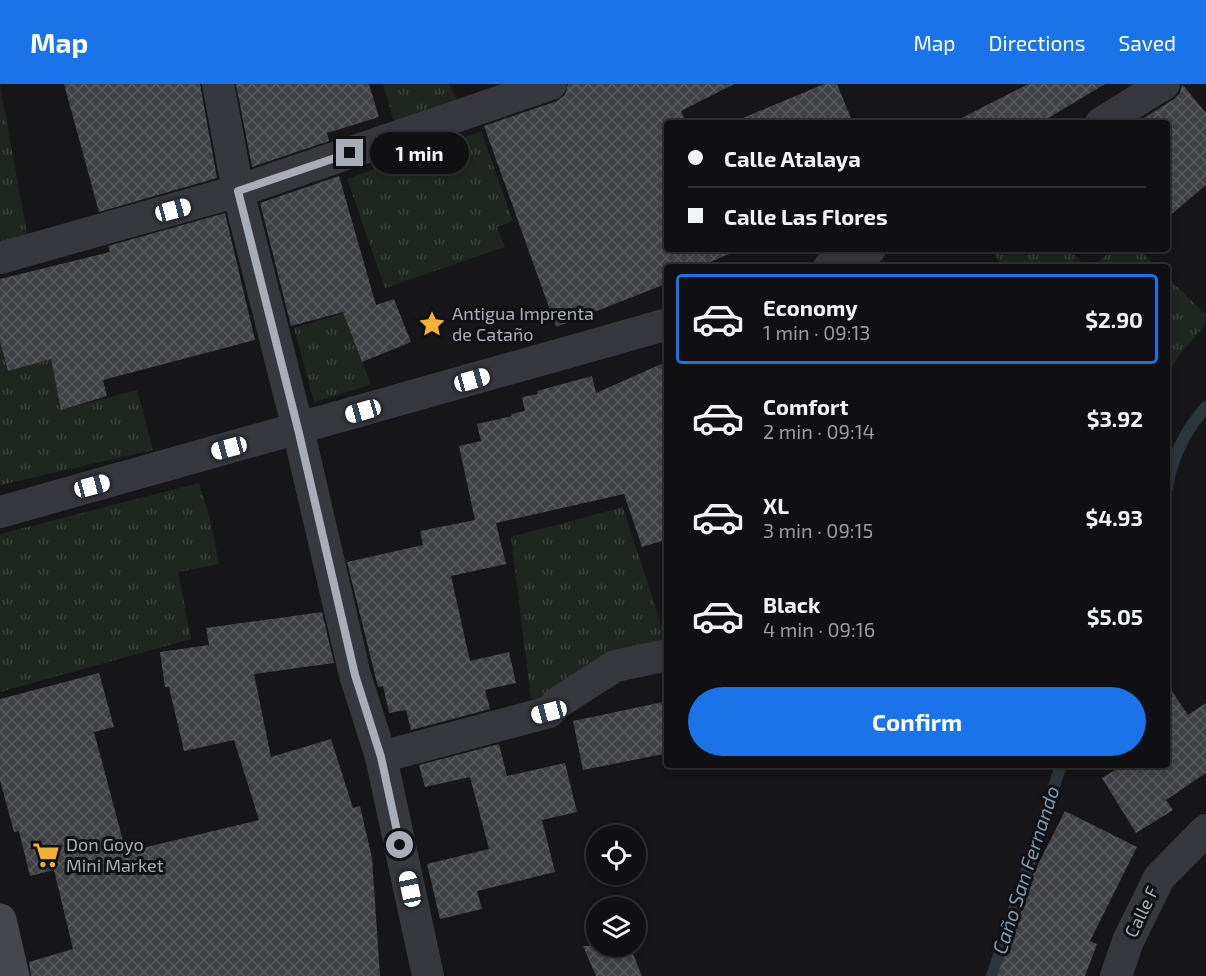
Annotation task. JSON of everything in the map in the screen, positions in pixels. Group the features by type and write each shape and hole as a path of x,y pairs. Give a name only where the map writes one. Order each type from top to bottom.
{"main road":[{"path":"0,920 13,976"}],"street":[{"path":"218,84 238,191 298,429 355,675 381,757 428,976"},
{"path":"0,258 238,191 551,84"},
{"path":"1106,120 1164,84"},
{"path":"836,264 863,252"},
{"path":"0,512 664,325"},
{"path":"381,757 549,712 559,702 615,666 664,656"},
{"name":"Calle F","path":"1116,976 1128,941 1159,878 1206,830"}],"green space":[{"path":"0,84 27,234 0,243"},
{"path":"383,84 449,84 459,105 395,126"},
{"path":"481,131 513,221 497,227 505,247 385,288 347,179"},
{"path":"994,252 1072,252 1083,264 1000,264"},
{"path":"1110,252 1142,252 1154,264 1096,264"},
{"path":"1170,280 1206,315 1206,324 1170,370"},
{"path":"344,313 371,385 314,402 294,328"},
{"path":"0,341 8,371 51,359 62,410 137,390 153,450 0,485"},
{"path":"199,483 211,523 219,564 178,572 191,639 0,692 0,534"},
{"path":"623,507 664,634 664,644 542,700 531,699 511,537"}],"building":[{"path":"64,84 200,84 217,178 99,212"},
{"path":"236,84 369,84 379,117 327,133 329,141 252,167"},
{"path":"568,84 734,84 681,111 686,120 664,120 664,252 734,252 705,264 664,264 664,285 556,327 484,126 557,101 565,95"},
{"path":"824,84 837,84 852,120 738,120"},
{"path":"1028,84 1105,84 1045,120 958,120"},
{"path":"1182,84 1206,113 1206,185 1170,215 1170,120 1141,120 1180,93"},
{"path":"339,176 376,305 394,299 411,342 362,362 343,312 291,326 260,203"},
{"path":"225,213 255,340 103,380 107,396 61,410 51,359 8,371 0,341 0,279 110,252 108,246"},
{"path":"664,363 664,540 642,547 624,494 496,523 506,564 451,576 470,661 509,652 516,683 485,690 490,709 411,730 406,710 389,713 383,686 378,687 347,562 423,545 420,531 475,520 459,446 481,441 477,424 525,411 522,397 592,376 596,393"},
{"path":"322,612 334,663 254,674 271,757 331,739 353,808 360,806 372,858 380,976 31,976 29,962 73,949 54,870 30,876 19,831 14,832 0,780 0,699 99,673 114,727 94,732 126,852 259,820 234,740 184,751 169,687 165,687 160,652 209,645 206,628"},
{"path":"1170,688 1188,715 1206,703 1206,773 1166,800 1173,810 1136,833 1102,778 1118,768 1170,768"},
{"path":"664,702 664,754 583,770 573,721"},
{"path":"499,744 507,776 565,763 577,812 542,820 555,872 477,891 482,909 440,919 427,864 489,849 470,777 425,787 419,765"},
{"path":"1065,811 1137,847 1090,941 1097,944 1085,976 997,976 1026,898 1022,896"},
{"path":"588,957 634,957 642,976 596,976"}],"waterway":[{"name":"Caño San Fernando","path":"1170,473 1180,445 1206,407"},
{"name":"Caño San Fernando","path":"992,976 1060,768"}],"place":[{"name":"Antigua Imprenta de Cataño","path":"432,324"},
{"name":"Don Goyo Mini Market","path":"46,855"}],"route":[{"path":"350,153 238,191 298,429 355,675 381,757 400,845"}]}
